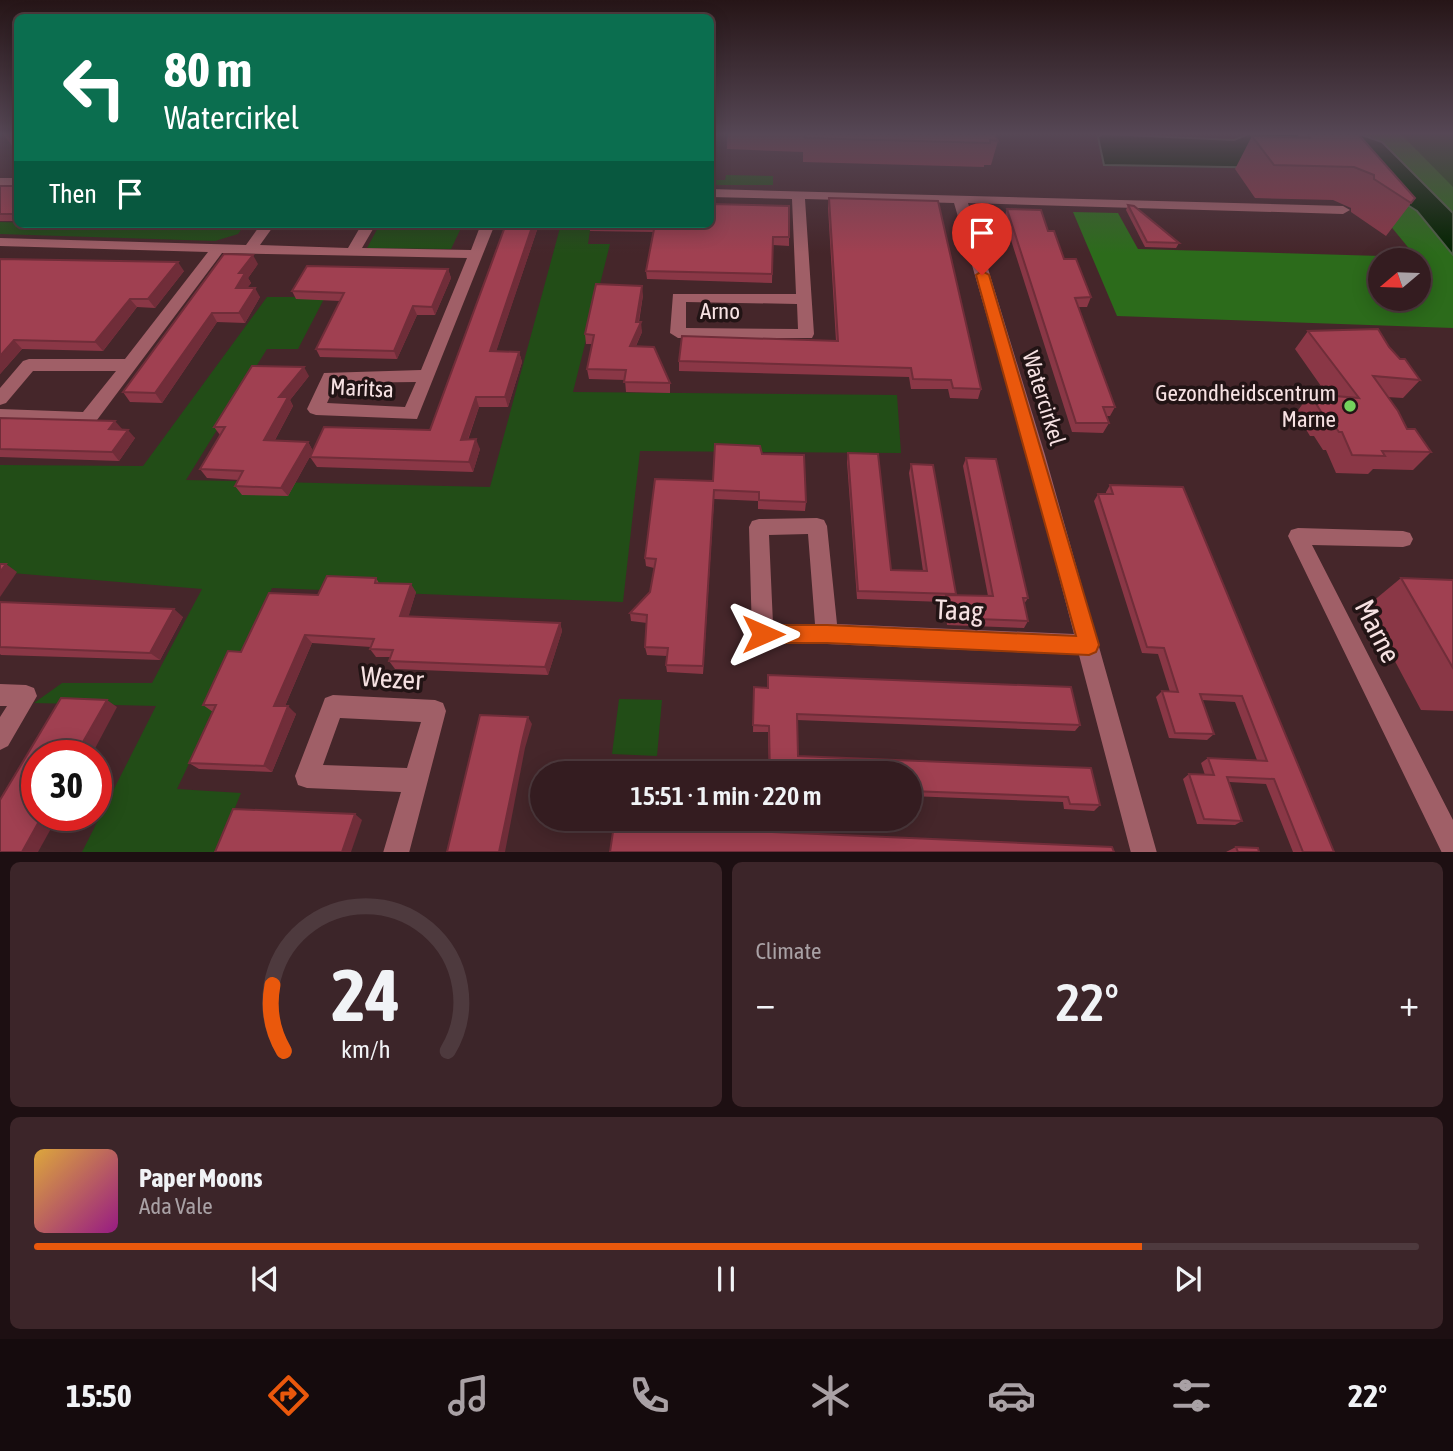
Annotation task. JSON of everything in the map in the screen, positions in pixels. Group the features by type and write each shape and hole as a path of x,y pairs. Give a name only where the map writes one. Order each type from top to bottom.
{"street":[{"path":"714,193 1343,210"},
{"name":"Arno","path":"798,194 806,299 806,334 678,333 678,297 806,299"},
{"name":"Watercirkel","path":"960,199 1089,645 1144,852"},
{"path":"251,247 265,228"},
{"path":"353,252 367,228"},
{"name":"Maritsa","path":"426,376 330,377 316,408 411,414 487,228"},
{"path":"0,242 477,254"},
{"path":"0,415 88,419 219,247"},
{"path":"0,399 29,365 130,365"},
{"name":"Taag","path":"827,634 817,526 759,527 763,634 827,634 1089,645"},
{"name":"Marne","path":"1403,538 1298,536 1453,847"},
{"path":"0,695 26,696 0,738"},
{"name":"Wezer","path":"396,852 416,780 435,710 333,706 307,776 416,780"}],"shaded area":[{"path":"1304,174 1414,174 1453,213 1453,255 1417,211 1401,201"},
{"path":"1439,174 1453,174 1453,188"},
{"path":"726,175 773,176 773,185 714,185 714,180 725,180"},
{"path":"0,222 14,222 14,228 242,228 238,234 215,241 0,234"},
{"path":"378,228 461,228 451,249 367,248"},
{"path":"560,228 590,228 588,244 610,244 573,392 897,395 901,453 640,451 623,602 272,588 177,789 241,793 217,852 82,852 93,831 112,831 112,793 156,706 34,703 62,683 152,683 202,589 0,572 0,465 143,466 267,297 325,297 298,349 267,349 186,480 490,487"},
{"path":"619,699 662,700 657,756 612,754"}],"green space":[{"path":"1414,174 1440,174 1453,187 1453,213"},
{"path":"1401,201 1417,211 1453,255 1453,328 1117,316 1073,212 1118,213 1138,249 1368,256 1368,312 1432,312 1432,248 1409,248 1375,207"}],"building":[{"path":"1371,174 1393,174 1415,198 1411,203 1374,179"},
{"path":"0,186 14,186 14,214 0,214"},
{"path":"829,198 938,201 981,389 953,388 951,380 913,379 911,368 679,361 682,336 838,341"},
{"path":"714,204 789,206 789,237 773,237 772,274 646,271 654,228 714,228"},
{"path":"1128,205 1134,206 1179,243 1147,242"},
{"path":"1007,209 1041,210 1048,231 1054,231 1064,259 1076,259 1091,297 1075,298 1115,407 1103,407 1109,423 1076,423"},
{"path":"505,228 532,228 490,351 519,352 505,397 476,397 461,440 476,439 469,462 310,457 324,427 430,430"},
{"path":"224,254 253,255 239,273 245,273 236,288 255,288 239,313 212,313 155,393 123,392"},
{"path":"0,259 178,262 148,299 130,299 95,342 14,340 0,356"},
{"path":"307,266 448,269 432,307 413,306 394,351 316,349 344,293 292,291"},
{"path":"596,284 642,286 636,322 641,322 630,346 654,347 670,383 624,382 626,370 587,369 594,335 585,334"},
{"path":"1378,329 1389,347 1400,359 1405,359 1420,380 1373,376 1398,411 1407,429 1415,429 1431,452 1382,451 1385,456 1352,455 1342,432 1339,432 1329,418 1325,418 1310,394 1359,398 1308,331"},
{"path":"252,366 304,367 279,397 288,397 264,440 308,442 281,488 235,486 243,471 200,469 225,427 214,427"},
{"path":"0,418 115,421 109,429 128,430 112,452 0,449"},
{"path":"715,444 760,446 762,454 804,455 806,502 759,500 759,492 714,490 703,666 666,665 668,648 645,647 647,615 630,613 650,592 656,559 645,558 655,479 713,481"},
{"path":"848,453 878,454 891,570 927,571 911,464 933,465 956,594 858,591"},
{"path":"966,458 996,459 1028,598 1023,598 1028,621 950,618 946,595 993,596"},
{"path":"1110,485 1183,487 1334,852 1303,852 1274,779 1227,777 1242,821 1204,819 1189,774 1214,775 1208,758 1267,761 1242,696 1200,694 1214,734 1175,733 1162,691 1178,692 1164,648 1147,647 1098,494 1113,494"},
{"path":"327,576 376,578 375,583 411,584 400,616 560,623 545,667 389,661 393,650 370,649 374,639 305,635 274,706 288,706 264,766 189,763 216,705 203,705 228,651 241,652 269,593 318,595"},
{"path":"1401,578 1453,580 1453,668"},
{"path":"0,602 174,609 150,653 0,647"},
{"path":"768,675 1071,687 1080,725 797,714 798,756 920,761 770,761 769,726 753,725 754,687 768,688"},
{"path":"61,698 107,700 84,740 36,740"},
{"path":"480,715 528,717 499,852 447,852"},
{"path":"922,761 1091,768 1100,805 1070,804 1068,797 922,791"},
{"path":"21,765 21,831 34,831 22,852 0,852 0,800"},
{"path":"233,809 355,814 342,852 215,852"},
{"path":"613,831 773,831 1112,847 1114,852 610,852"},
{"path":"1236,847 1258,848 1259,852 1238,852"}],"place":[{"name":"Gezondheidscentrum Marne","path":"1350,406"}],"route":[{"path":"763,634 827,634 1089,645 982,275"}]}
